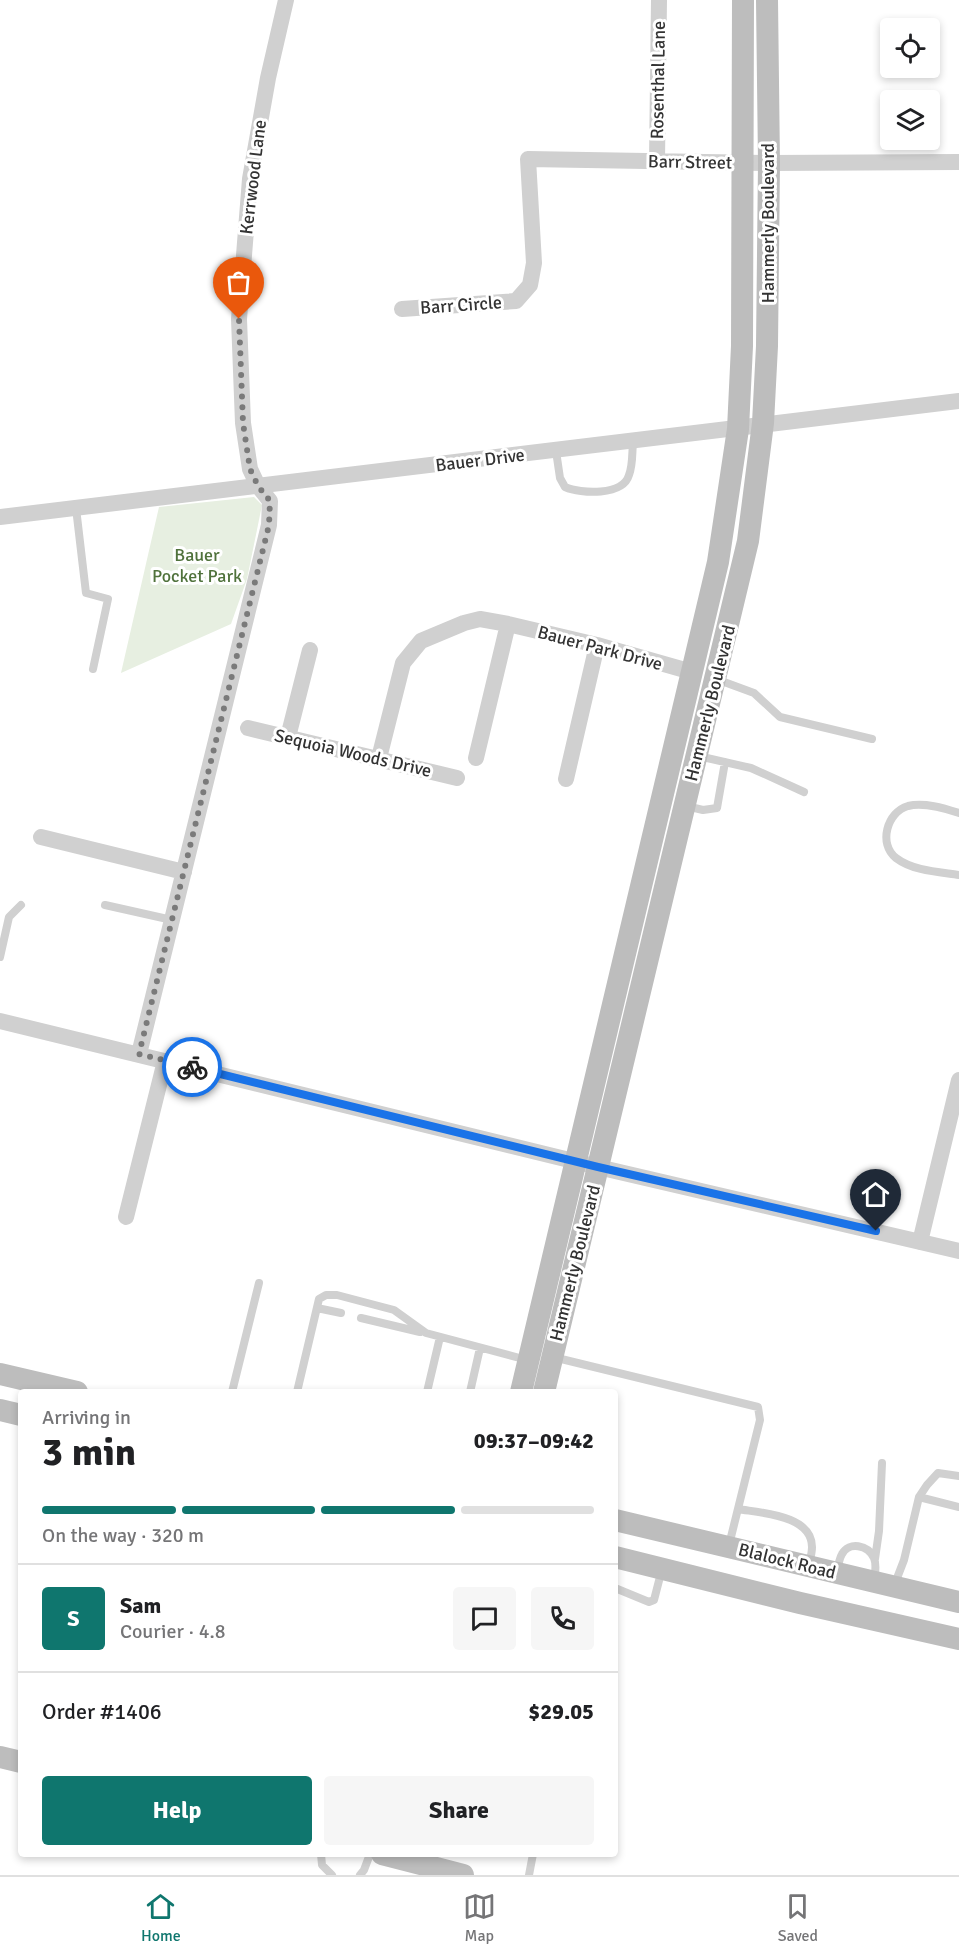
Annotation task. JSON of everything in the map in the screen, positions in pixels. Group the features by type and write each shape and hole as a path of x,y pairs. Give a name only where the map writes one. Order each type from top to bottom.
{"main road":[{"name":"Hammerly Boulevard","path":"522,1389 574,1161 718,562 738,429 742,346 743,0"},
{"name":"Hammerly Boulevard","path":"545,1389 748,541 763,423 767,346 769,163 767,0"},
{"path":"692,672 716,678"},
{"path":"644,873 668,880"},
{"path":"0,1374 64,1389"},
{"path":"0,1410 18,1414"},
{"name":"Blalock Road","path":"618,1521 959,1602"},
{"name":"Blalock Road","path":"618,1558 800,1603 959,1639"},
{"path":"800,1603 808,1567"},
{"path":"0,1757 18,1761"},
{"path":"393,1857 463,1875"}],"street":[{"name":"Kerrwood Lane","path":"139,1054 269,525 270,501 258,486 250,469 243,423 239,319 250,179 268,78 286,0"},
{"name":"Rosenthal Lane","path":"657,161 659,0"},
{"name":"Barr Street","path":"528,159 743,163 959,162"},
{"name":"Barr Circle","path":"402,309 516,300 530,285 534,263 528,159"},
{"name":"Bauer Drive","path":"0,517 959,401"},
{"name":"Bauer Park Drive","path":"379,758 403,663 421,641 464,623 480,619 508,624 597,645 692,672"},
{"path":"476,758 508,624"},
{"path":"566,780 597,645"},
{"path":"288,737 310,650"},
{"name":"Sequoia Woods Drive","path":"248,728 457,778"},
{"path":"41,837 184,872"},
{"path":"0,1021 598,1167 959,1251"},
{"path":"126,1217 165,1061"},
{"path":"920,1242 956,1103 959,1080"}],"lane":[{"path":"556,451 560,478 565,487 586,493 608,490 625,483 629,475 633,442"},
{"path":"76,508 86,592 108,598 93,669"},
{"path":"716,678 754,693 780,717 872,739"},
{"path":"697,756 751,768 804,792"},
{"path":"685,806 703,810 717,808 725,762"},
{"path":"959,813 946,808 919,805 906,807 892,819 885,841 889,852 909,866 959,875"},
{"path":"0,957 9,917 21,905"},
{"path":"105,905 172,920"},
{"path":"233,1389 259,1283"},
{"path":"298,1389 319,1299 326,1295 337,1295 394,1310 426,1334"},
{"path":"317,1308 341,1313"},
{"path":"361,1318 529,1361"},
{"path":"428,1389 440,1337"},
{"path":"471,1389 480,1348"},
{"path":"552,1357 758,1407 760,1420 728,1547"},
{"path":"874,1560 879,1531 882,1463"},
{"path":"837,1574 842,1554 851,1546 865,1549 872,1554 884,1585 904,1560 919,1497 927,1485 938,1473 959,1476"},
{"path":"919,1497 959,1506"},
{"path":"738,1509 794,1520 804,1528 810,1537 812,1547 808,1567"},
{"path":"618,1589 649,1602 654,1600 662,1569"},
{"path":"321,1857 322,1865 332,1875"},
{"path":"364,1873 369,1857"},
{"path":"529,1875 532,1857"}],"green space":[{"name":"Bauer Pocket Park","path":"254,497 262,505 247,579 231,624 121,673 159,507"}],"way so far":[{"path":"192,1067 139,1054 269,525 270,501 258,486 250,469 246,446 239,319"}],"route":[{"path":"192,1067 598,1167 876,1231"}]}
